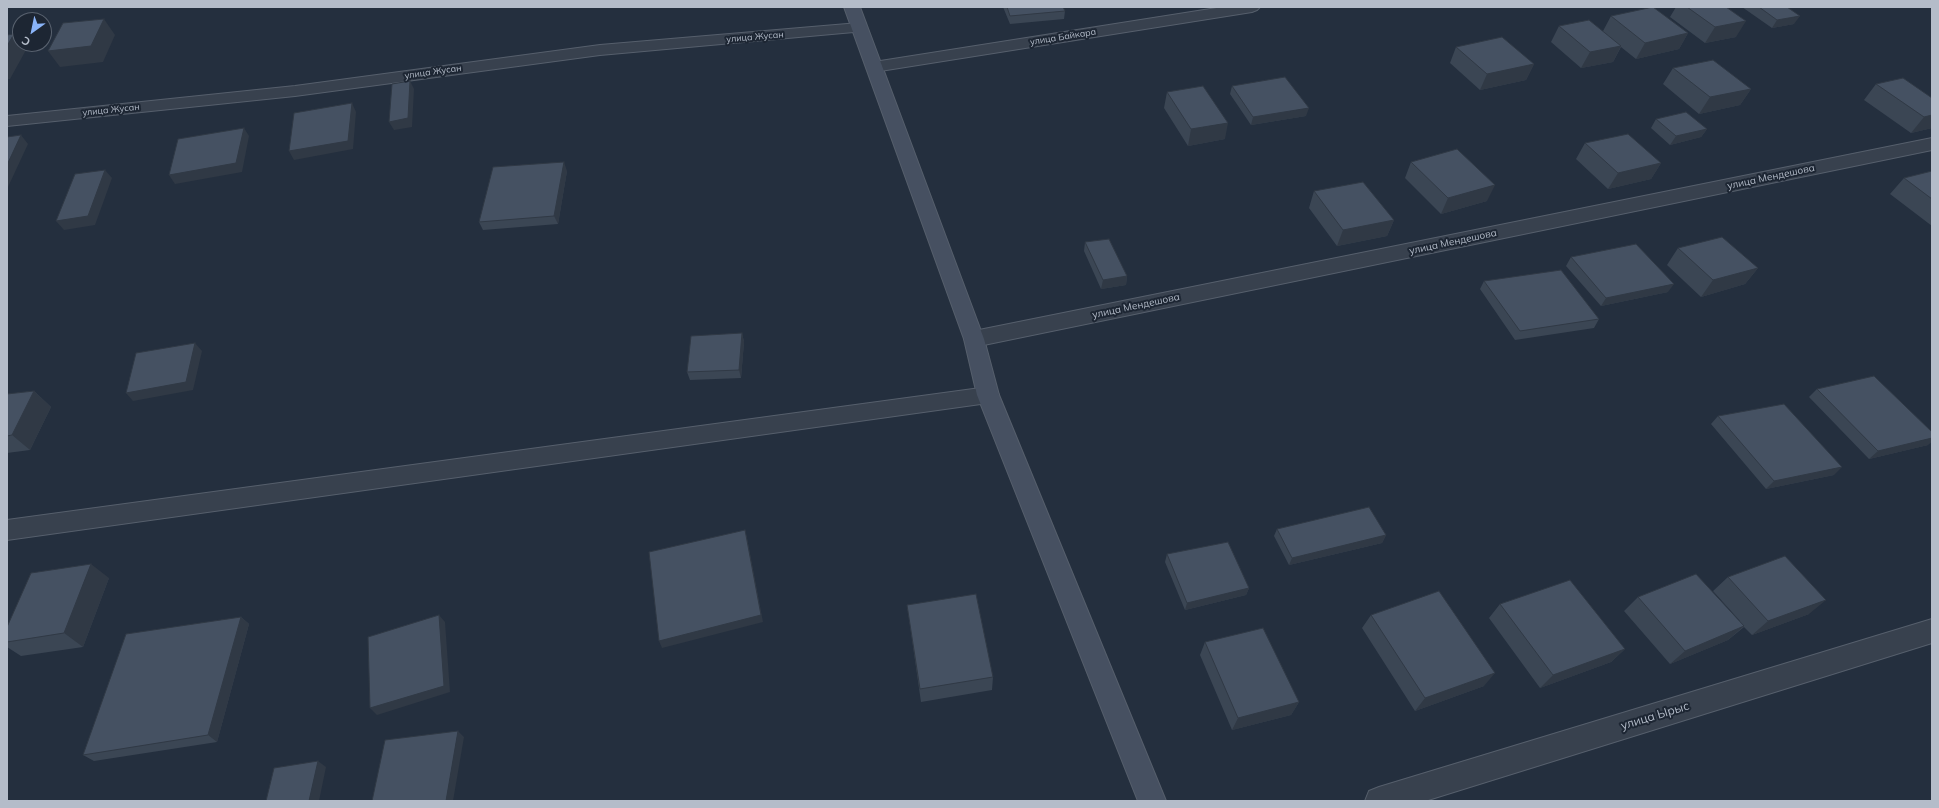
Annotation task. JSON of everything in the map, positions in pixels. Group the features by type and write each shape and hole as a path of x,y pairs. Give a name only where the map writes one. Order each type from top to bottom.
{"main road":[{"path":"852,7 974,339 988,395 1152,801"}],"street":[{"name":"улица Байкара","path":"874,67 1252,7"},
{"name":"улица Жусан","path":"7,121 295,91 600,50 860,28"},
{"name":"улица Мендешова","path":"974,339 1932,144"},
{"path":"7,530 988,395"},
{"name":"улица Ырыс","path":"1379,801 1932,631"}],"building":[{"path":"1007,7 1063,7 1065,11 1010,16"},
{"path":"1653,7 1688,33 1645,43 1611,16"},
{"path":"1687,7 1726,7 1746,21 1715,27"},
{"path":"1759,7 1787,7 1800,16 1777,20"},
{"path":"104,19 91,46 52,51 52,44 63,23"},
{"path":"1589,20 1621,46 1590,52 1559,26"},
{"path":"12,34 12,37 7,46 7,35"},
{"path":"1502,37 1534,64 1487,74 1456,47"},
{"path":"1713,60 1751,89 1710,97 1673,68"},
{"path":"1285,77 1309,108 1253,117 1232,86"},
{"path":"1903,78 1932,98 1932,115 1924,117 1876,84"},
{"path":"410,81 408,118 389,122 392,84"},
{"path":"1203,86 1228,123 1191,129 1167,92"},
{"path":"352,103 348,141 289,151 294,113"},
{"path":"1686,112 1707,129 1676,136 1656,119"},
{"path":"244,128 236,163 169,175 178,139"},
{"path":"1628,134 1661,163 1618,173 1585,143"},
{"path":"21,135 7,165 7,137"},
{"path":"1457,149 1495,185 1448,198 1411,162"},
{"path":"564,162 554,216 479,222 493,167"},
{"path":"105,170 88,216 56,221 75,174"},
{"path":"1932,171 1932,199 1904,178"},
{"path":"1363,182 1394,220 1343,230 1314,191"},
{"path":"1722,237 1758,268 1713,280 1678,248"},
{"path":"1109,239 1127,276 1103,280 1085,242"},
{"path":"1636,244 1674,284 1606,298 1571,257"},
{"path":"1561,270 1599,319 1520,331 1484,281"},
{"path":"742,333 739,370 687,372 691,336"},
{"path":"195,343 186,382 126,393 136,353"},
{"path":"1874,376 1932,432 1932,438 1878,451 1817,389"},
{"path":"34,391 12,435 7,436 7,394"},
{"path":"1784,404 1842,467 1774,481 1718,416"},
{"path":"1369,507 1386,535 1292,558 1277,529"},
{"path":"745,530 761,615 659,641 649,552"},
{"path":"1228,542 1249,588 1187,603 1167,554"},
{"path":"1785,556 1826,600 1768,621 1728,577"},
{"path":"91,564 64,633 7,642 7,627 31,573"},
{"path":"1696,574 1744,626 1685,651 1638,597"},
{"path":"1570,580 1625,649 1553,675 1500,604"},
{"path":"1439,591 1495,673 1425,698 1371,615"},
{"path":"976,594 993,677 920,689 907,605"},
{"path":"439,615 444,686 370,708 368,637"},
{"path":"241,617 208,735 83,755 126,634"},
{"path":"1263,628 1299,702 1238,718 1205,642"},
{"path":"458,731 446,801 372,801 385,740"},
{"path":"318,761 309,801 266,801 274,768"}]}
